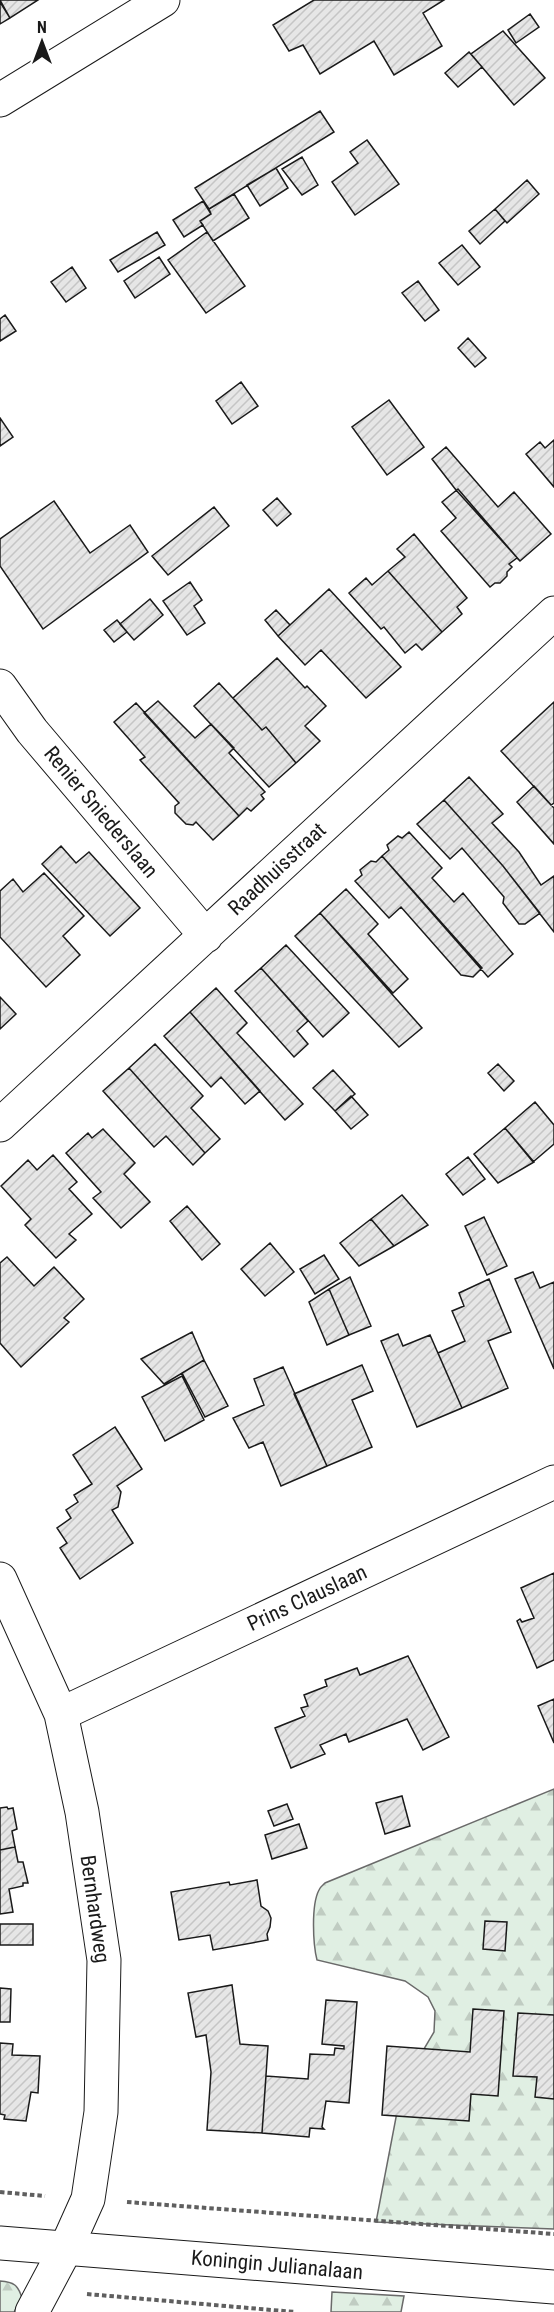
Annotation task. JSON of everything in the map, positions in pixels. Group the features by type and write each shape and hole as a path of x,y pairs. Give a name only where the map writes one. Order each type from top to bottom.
{"street":[{"path":"0,100 163,0"},
{"name":"Raadhuisstraat","path":"0,1125 554,613"},
{"name":"Renier Sniederslaan","path":"0,686 32,731 206,936"},
{"name":"Prins Clauslaan","path":"61,1714 554,1482"},
{"name":"Bernhardweg","path":"0,1579 61,1714 82,1812 104,1960 101,2112 88,2199 66,2248 37,2301"},
{"name":"Koningin Julianalaan","path":"0,2243 554,2288"}],"path":[{"path":"0,2192 554,2234"},
{"path":"37,2301 295,2312"}],"green space":[{"path":"554,1789 554,2229 376,2222 402,2086 434,2032 435,2011 428,1997 405,1981 317,1960 314,1944 316,1897 325,1883"},
{"path":"0,2281 15,2285 22,2298 14,2312 0,2312"},
{"path":"332,2292 404,2296 401,2312 331,2312"}],"building":[{"path":"0,0 38,0 10,18"},
{"path":"314,0 444,0 423,13 442,46 394,75 374,41 320,74 303,45 289,51 273,25"},
{"path":"0,2 10,18 0,24"},
{"path":"530,14 539,27 516,43 508,30"},
{"path":"503,31 545,78 514,105 471,54"},
{"path":"469,52 482,67 458,87 445,73"},
{"path":"320,111 334,132 209,209 195,188"},
{"path":"367,140 399,184 355,215 332,182 358,163 350,152"},
{"path":"302,157 318,185 302,195 282,169"},
{"path":"276,168 288,188 260,206 247,185"},
{"path":"527,180 539,194 507,223 495,209"},
{"path":"234,194 249,218 213,241 200,221 211,214 209,209"},
{"path":"203,201 211,214 200,221 203,225 184,237 173,220"},
{"path":"495,209 505,221 480,244 469,231"},
{"path":"157,232 165,245 118,272 110,260"},
{"path":"207,232 245,286 206,313 168,260"},
{"path":"462,245 480,267 458,285 439,263"},
{"path":"159,257 170,274 135,298 124,281"},
{"path":"72,267 86,288 66,302 51,282"},
{"path":"418,281 439,310 425,321 402,293"},
{"path":"5,315 16,331 0,341 0,319"},
{"path":"468,338 486,358 475,367 458,348"},
{"path":"241,382 258,406 232,424 216,401"},
{"path":"389,400 424,447 387,475 352,427"},
{"path":"0,418 13,437 0,446"},
{"path":"554,440 554,487 526,454 540,442 545,448"},
{"path":"446,447 498,507 514,492 551,534 520,561 456,490 432,459"},
{"path":"458,489 520,561 517,558 509,564 512,567 507,572 507,576 500,583 495,583 490,587 441,531 456,518 442,502"},
{"path":"277,498 291,514 277,526 263,510"},
{"path":"54,501 90,553 130,525 148,552 43,629 0,566 0,539"},
{"path":"214,507 229,526 168,575 152,556"},
{"path":"414,534 467,598 457,607 462,614 442,632 388,571 405,557 397,549"},
{"path":"388,571 442,632 422,650 416,644 405,653 384,627 381,629 349,593 366,578 372,585"},
{"path":"190,582 202,600 194,606 205,623 187,635 163,601"},
{"path":"329,589 401,667 366,698 321,650 305,665 278,636"},
{"path":"150,599 163,615 134,640 120,624"},
{"path":"276,610 290,625 278,636 265,620"},
{"path":"117,620 127,632 114,642 104,630"},
{"path":"277,658 305,688 307,686 326,706 305,726 320,741 296,763 266,727 262,730 233,698"},
{"path":"219,683 262,730 266,727 296,763 269,787 194,706"},
{"path":"158,701 195,738 211,724 234,748 229,753 265,792 261,795 264,799 251,811 247,808 239,816 144,713"},
{"path":"554,702 554,803 551,805 501,751"},
{"path":"136,703 239,816 213,840 196,822 193,825 186,824 175,813 175,806 179,803 140,760 145,757 114,722"},
{"path":"469,777 503,814 492,823 519,852 541,885 554,876 554,932 503,866 444,800"},
{"path":"534,786 554,808 554,844 517,802"},
{"path":"444,800 503,866 540,913 525,924 519,924 503,903 504,897 462,848 450,859 417,824"},
{"path":"409,832 442,868 432,878 454,902 463,893 513,954 488,977 382,856 389,850 387,845 398,836 402,838"},
{"path":"61,846 76,863 89,852 140,908 110,936 42,864"},
{"path":"382,856 482,968 473,977 461,975 401,907 389,918 355,881 362,875 360,870 371,861 376,862"},
{"path":"44,873 84,916 63,936 80,955 46,987 0,937 0,891 13,879 23,892"},
{"path":"346,889 378,924 368,934 408,979 393,993 320,913"},
{"path":"320,913 422,1028 399,1047 295,936"},
{"path":"286,945 349,1013 323,1037 261,968"},
{"path":"261,968 308,1021 297,1031 308,1044 294,1057 235,991"},
{"path":"216,988 247,1023 237,1033 303,1104 285,1120 190,1012"},
{"path":"0,997 16,1014 0,1029"},
{"path":"190,1012 260,1091 245,1104 221,1077 211,1087 164,1036"},
{"path":"155,1044 203,1096 191,1108 220,1139 205,1153 129,1068"},
{"path":"498,1064 514,1081 504,1091 488,1073"},
{"path":"129,1068 205,1153 193,1165 166,1136 154,1147 103,1091"},
{"path":"333,1070 355,1094 335,1111 313,1088"},
{"path":"351,1096 368,1115 351,1129 335,1111"},
{"path":"535,1102 554,1125 554,1144 533,1162 505,1128"},
{"path":"505,1128 534,1162 498,1183 474,1154"},
{"path":"103,1129 135,1163 124,1174 150,1202 121,1228 93,1198 101,1192 66,1153 88,1133 92,1138"},
{"path":"53,1155 77,1182 69,1189 92,1214 69,1234 76,1240 56,1258 25,1225 31,1219 1,1186 28,1160 37,1170"},
{"path":"468,1157 485,1179 463,1195 446,1174"},
{"path":"402,1195 428,1225 394,1246 371,1219"},
{"path":"187,1206 220,1244 202,1260 170,1221"},
{"path":"484,1217 507,1266 487,1275 465,1226"},
{"path":"371,1219 394,1246 359,1266 340,1243"},
{"path":"270,1243 294,1272 265,1296 241,1269"},
{"path":"324,1255 339,1279 315,1294 300,1269"},
{"path":"7,1257 34,1286 54,1267 84,1299 64,1318 69,1322 21,1367 0,1343 0,1263"},
{"path":"533,1272 540,1288 554,1282 554,1369 515,1279"},
{"path":"350,1277 371,1326 349,1335 329,1289"},
{"path":"489,1279 511,1332 488,1341 508,1388 462,1408 438,1353 465,1341 452,1311 464,1306 459,1293"},
{"path":"329,1289 349,1335 327,1345 309,1302"},
{"path":"192,1332 204,1360 164,1384 141,1359"},
{"path":"398,1334 403,1346 430,1335 462,1408 417,1427 381,1341"},
{"path":"204,1360 228,1406 205,1417 182,1373"},
{"path":"362,1365 373,1391 352,1400 372,1447 327,1466 294,1394"},
{"path":"283,1367 327,1466 281,1486 263,1442 249,1448 233,1418 264,1405 254,1379"},
{"path":"182,1376 204,1420 165,1441 142,1397"},
{"path":"115,1427 142,1469 117,1486 121,1492 118,1507 112,1510 133,1543 80,1579 60,1548 67,1543 57,1528 71,1518 66,1510 78,1502 74,1495 92,1484 73,1455"},
{"path":"554,1573 554,1660 537,1668 517,1621 520,1619 522,1622 534,1618 521,1588"},
{"path":"408,1656 449,1737 423,1750 407,1719 349,1742 346,1734 320,1745 325,1754 291,1768 275,1728 305,1716 301,1708 308,1706 304,1695 327,1686 325,1680 357,1668 360,1675"},
{"path":"554,1699 554,1743 538,1706"},
{"path":"402,1796 410,1826 385,1834 376,1803"},
{"path":"287,1804 293,1819 274,1826 268,1811"},
{"path":"7,1807 8,1809 13,1808 17,1829 12,1831 15,1847 0,1850 0,1808"},
{"path":"299,1824 307,1848 272,1859 265,1835"},
{"path":"15,1847 18,1862 23,1862 28,1883 9,1889 13,1912 0,1914 0,1850"},
{"path":"257,1880 261,1906 268,1911 271,1918 267,1934 268,1940 213,1950 210,1935 179,1940 171,1892 229,1882 230,1885"},
{"path":"485,1921 507,1922 505,1951 483,1949"},
{"path":"0,1924 33,1924 33,1945 0,1945"},
{"path":"232,1985 240,2044 268,2046 262,2133 207,2130 211,2072 206,2035 196,2037 188,1993"},
{"path":"0,1988 11,1989 10,2022 0,2022"},
{"path":"326,2000 357,2002 349,2103 326,2101 322,2127 324,2129 310,2128 309,2137 262,2133 266,2076 308,2079 310,2054 334,2055 335,2048 344,2049 344,2046 322,2044"},
{"path":"473,2009 504,2011 498,2096 471,2094 469,2121 382,2115 387,2046 470,2052"},
{"path":"518,2013 554,2015 554,2099 535,2097 537,2077 513,2076"},
{"path":"0,2043 13,2044 12,2055 40,2056 38,2093 31,2092 26,2121 4,2119 5,2115 0,2114"}]}
